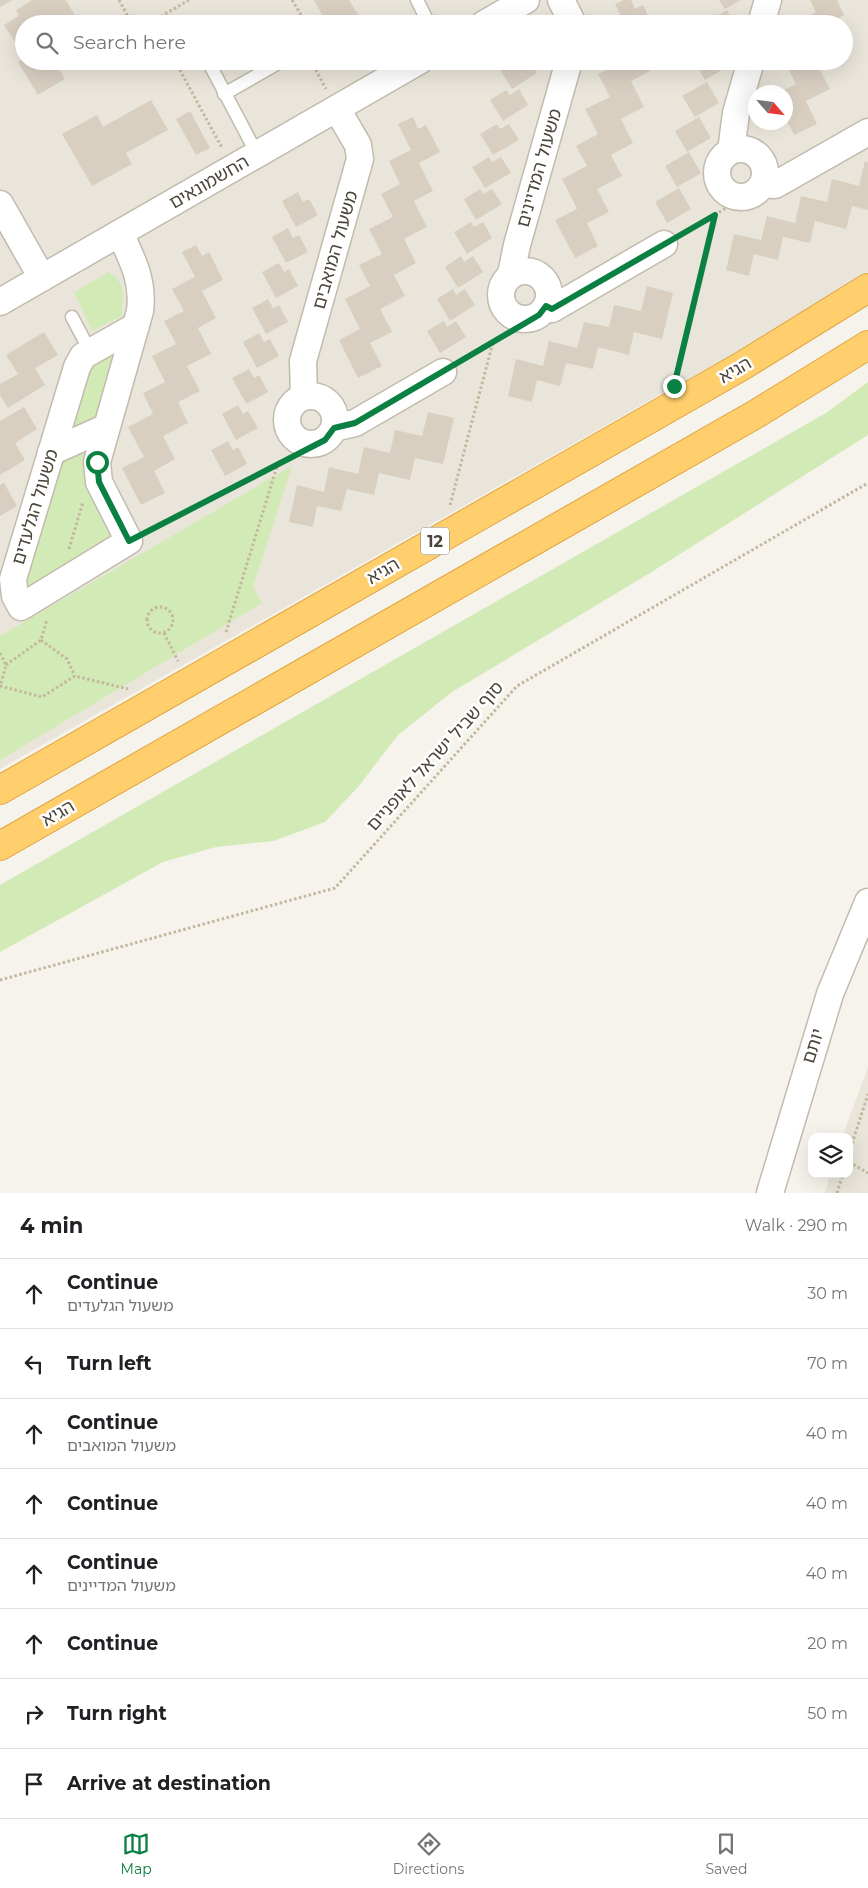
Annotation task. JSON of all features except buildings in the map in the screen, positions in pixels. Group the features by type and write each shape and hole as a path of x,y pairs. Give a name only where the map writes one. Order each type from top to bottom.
{"highway":[{"name":"הגיא","path":"0,790 783,342 868,288"},
{"name":"הגיא","path":"0,846 756,414 868,345"}],"street":[{"path":"500,15 526,0"},
{"path":"561,0 568,15"},
{"path":"764,15 768,0"},
{"name":"החשמונאים","path":"0,302 403,70"},
{"name":"משעול המדיינים","path":"511,274 517,245 566,70"},
{"path":"748,70 736,113 731,150 720,161 717,168 721,187 730,194 741,197 755,190 774,185 868,132"},
{"name":"משעול המואבים","path":"304,397 303,362 360,159 358,145 337,108"},
{"path":"731,150 745,149 759,156 765,169 755,190"},
{"path":"0,204 42,278"},
{"path":"120,233 140,276 143,294 136,326 97,462 99,482 129,541"},
{"path":"540,312 549,291 545,281 540,275 525,270 511,274 501,290 505,309 517,318 552,309 664,244"},
{"name":"משעול הגלעדים","path":"129,541 21,607 15,596 13,579 77,366 83,356 90,351 136,326"},
{"path":"324,436 335,416 328,403 319,396 304,397 297,400 289,408 287,423 291,434 303,443 324,436 355,423 443,372"},
{"path":"51,452 107,427"},
{"name":"יותם","path":"770,1193 830,994 868,902"}],"lane":[{"path":"417,0 424,15"},
{"path":"212,70 257,154"},
{"path":"224,94 266,70"},
{"path":"72,317 90,351"}],"path":[{"path":"119,0 127,15"},
{"path":"163,15 189,0"},
{"path":"292,0 301,15"},
{"path":"180,70 233,168"},
{"path":"316,70 337,108"},
{"path":"664,244 755,190"},
{"path":"677,403 674,386 715,215"},
{"path":"443,372 540,312"},
{"path":"441,538 493,342"},
{"path":"129,541 278,463 324,436"},
{"path":"215,667 278,463"},
{"name":"סוף שביל ישראל לאופניים","path":"0,980 336,888 517,686 868,483"},
{"path":"156,607 168,609 173,616 171,628 164,633 154,632 148,626 147,616 156,607"},
{"path":"164,633 189,682"},
{"path":"41,640 67,659 75,676"},
{"path":"0,653 6,665 0,686 42,697 75,676 163,697"},
{"path":"853,1141 868,1094"},
{"path":"853,1164 868,1173"},
{"path":"837,1193 842,1178"}],"shaded area":[{"path":"0,0 868,0 868,272 772,334 675,386 0,769"},
{"path":"868,1067 868,1193 825,1193 829,1178 853,1178 853,1133 843,1133"}],"green space":[{"path":"109,272 119,281 123,291 122,316 92,331 74,292"},
{"path":"118,351 97,419 64,435 87,367"},
{"path":"868,382 868,435 650,573 452,692 398,735 358,787 325,822 274,841 216,847 163,862 0,952 0,885 826,413"},
{"path":"91,444 84,477 116,538 29,593 23,573 59,459"},
{"path":"292,466 253,587 262,603 0,760 0,636"}],"route":[{"path":"97,462 99,482 129,541 325,440 334,428 355,423 539,315 546,306 552,309 715,215 674,386"}]}
